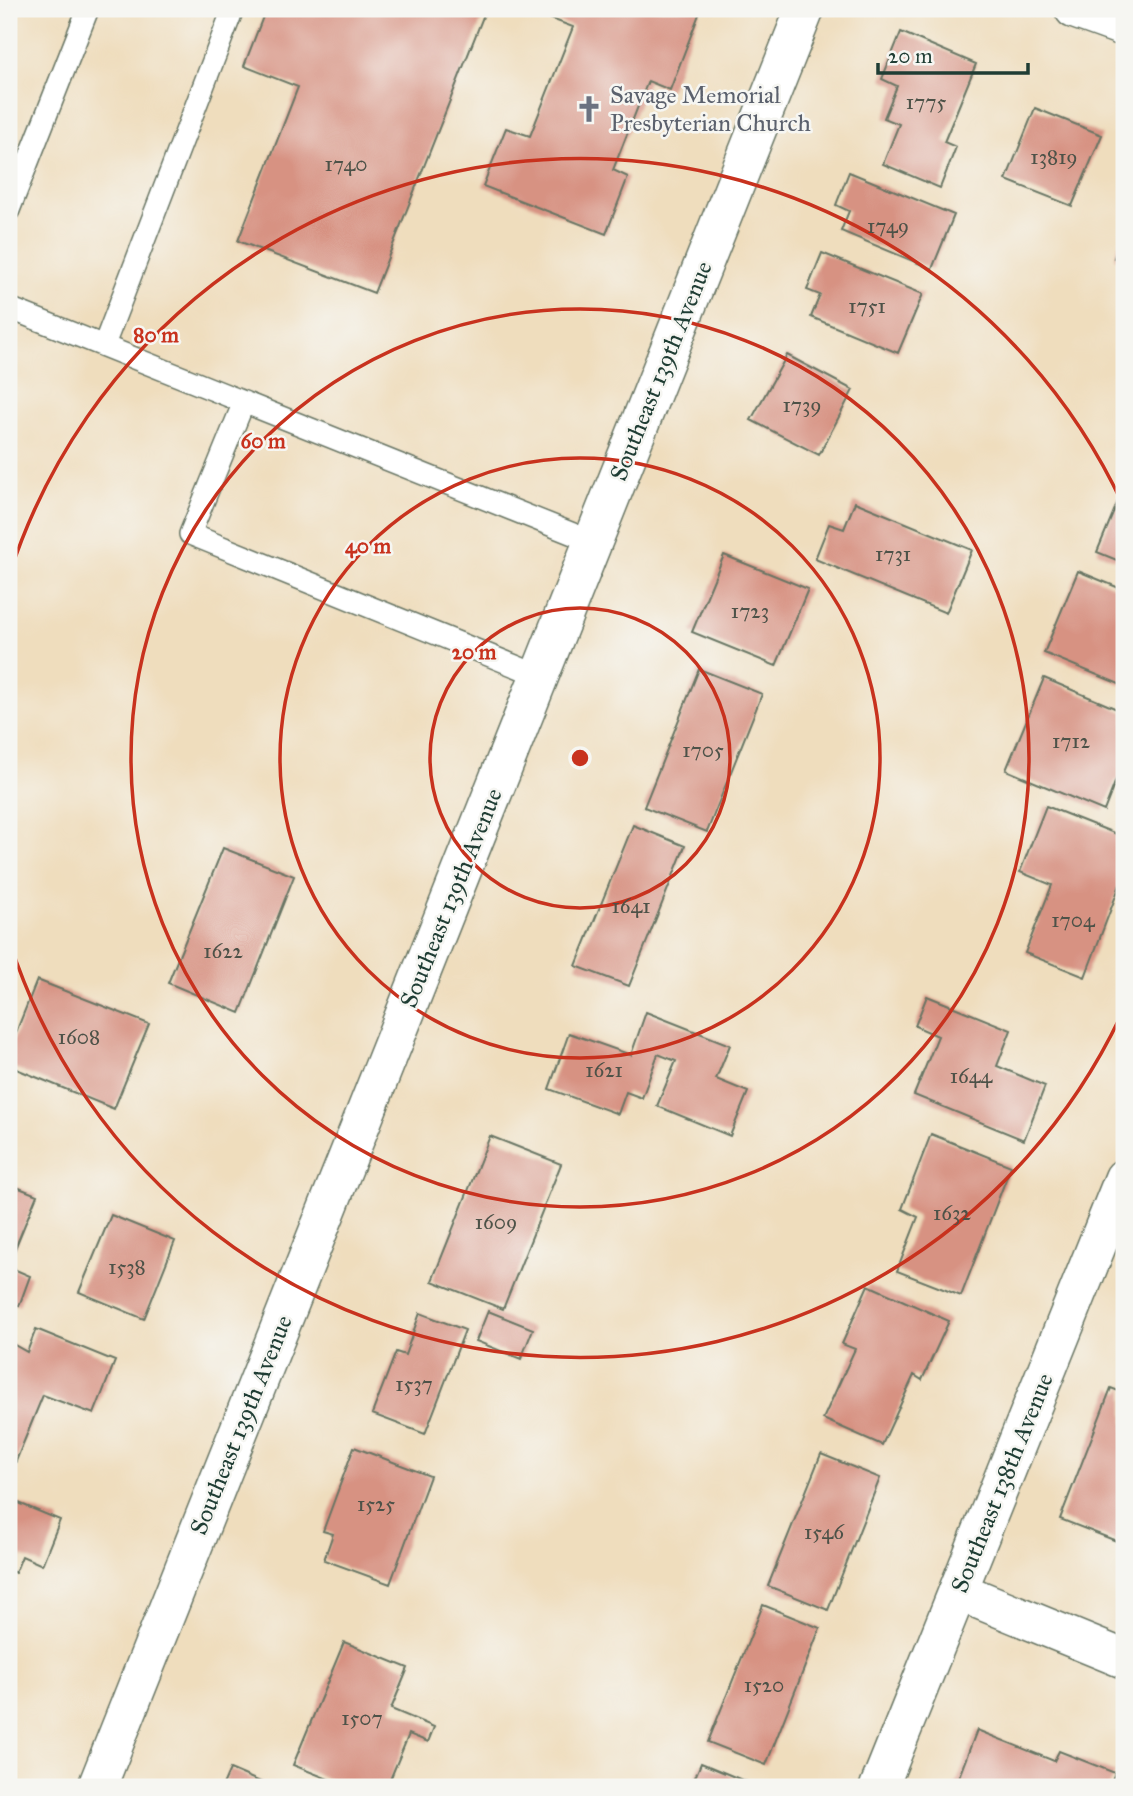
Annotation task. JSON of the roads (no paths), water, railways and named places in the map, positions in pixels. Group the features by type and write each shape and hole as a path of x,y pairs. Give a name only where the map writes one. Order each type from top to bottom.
{"street":[{"name":"Southeast 139th Avenue","path":"97,1787 805,9"},
{"path":"1074,9 1124,27"},
{"name":"Southeast 138th Avenue","path":"879,1787 1124,1178"},
{"path":"958,1591 1124,1659"}],"lane":[{"path":"9,210 88,9"},
{"path":"104,345 233,9"},
{"path":"9,308 593,542"},
{"path":"244,401 190,534 540,676"}],"place":[{"name":"Savage Memorial Presbyterian Church","path":"589,109"}]}
